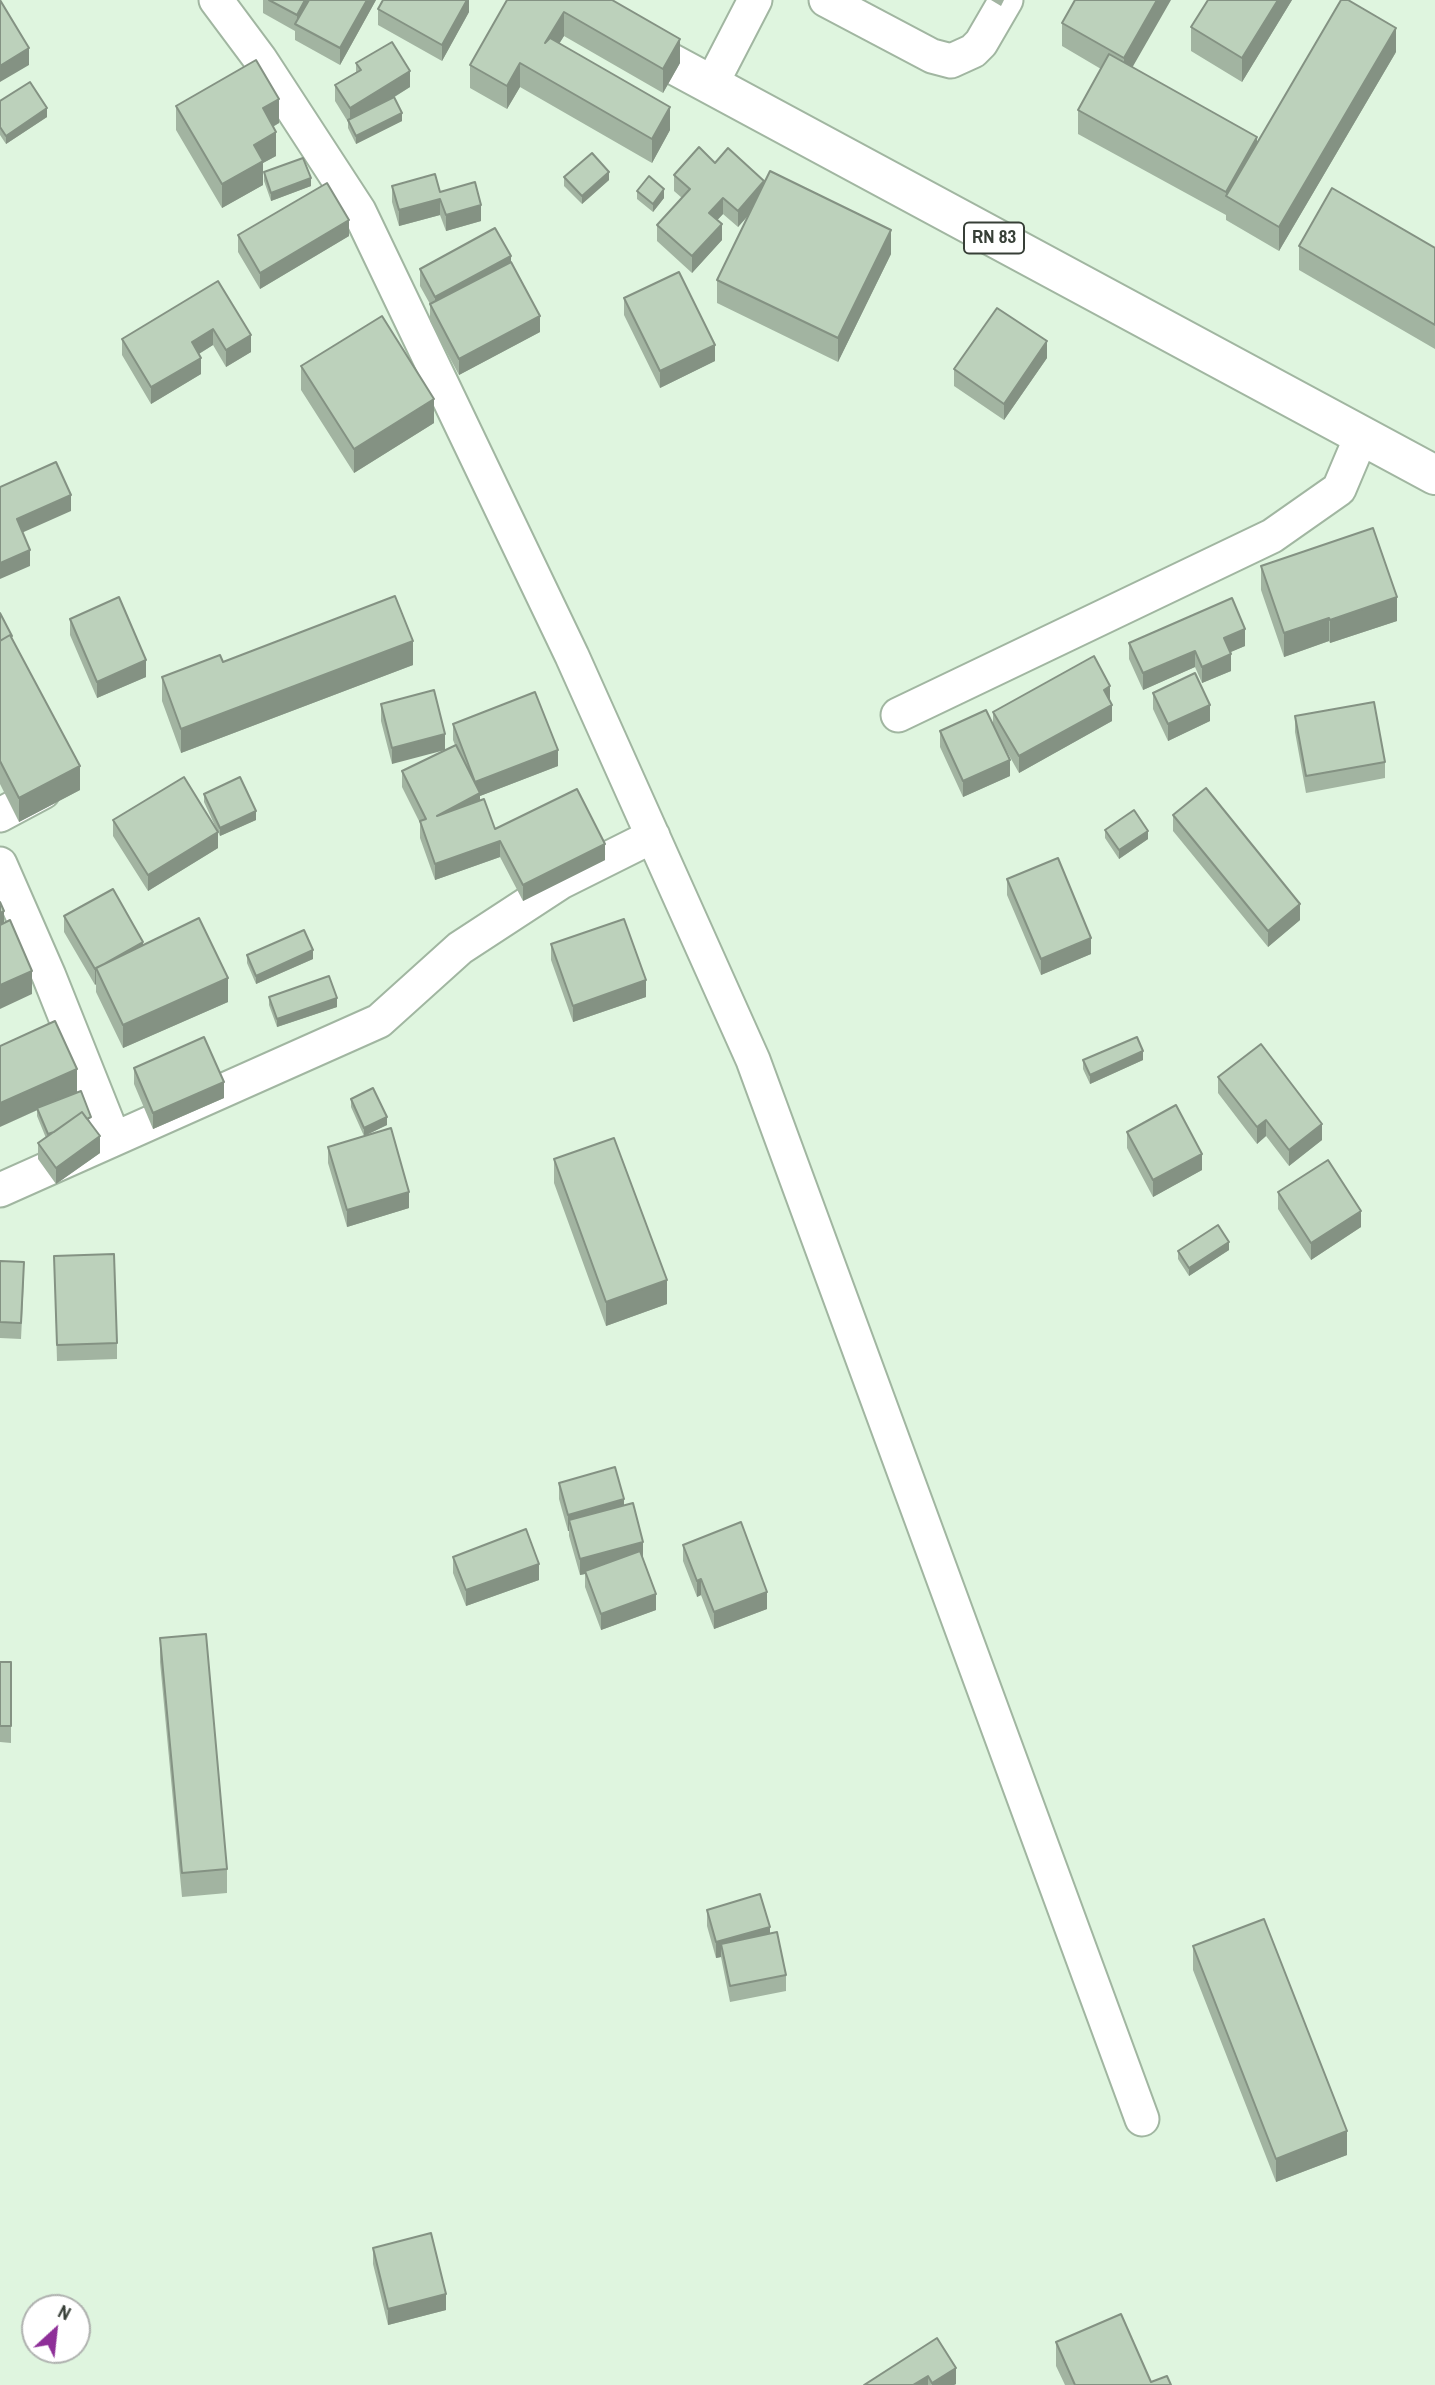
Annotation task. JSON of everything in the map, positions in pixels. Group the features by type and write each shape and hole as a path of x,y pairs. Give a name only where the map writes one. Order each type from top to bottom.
{"main road":[{"name":"RN 83","path":"554,0 1435,475"}],"street":[{"path":"216,0 260,59 359,211 572,656 753,1060 1142,2119"},
{"path":"711,85 755,0"},
{"path":"826,0 932,56 951,61 973,51 981,43 1006,0"},
{"path":"898,715 1272,536 1339,489 1361,437"},
{"path":"0,815 43,792"},
{"path":"0,1190 379,1021 460,948 561,882 653,836"},
{"path":"0,864 37,982 114,1139"}],"building":[{"path":"0,0 29,48 0,66"},
{"path":"269,0 305,0 297,15"},
{"path":"309,0 367,0 340,48 295,24"},
{"path":"383,0 467,0 442,45 378,9"},
{"path":"507,0 612,0 680,39 663,69 564,12 545,43 550,38 670,107 652,139 520,63 507,86 470,65"},
{"path":"1075,0 1157,0 1124,58 1062,23"},
{"path":"1208,0 1278,0 1242,58 1191,27"},
{"path":"1341,0 1348,0 1396,28 1279,227 1226,196"},
{"path":"392,42 410,71 350,108 335,85 361,70 356,63"},
{"path":"1109,54 1257,137 1226,192 1078,110"},
{"path":"256,60 279,99 263,108 276,132 254,145 263,161 222,184 176,106"},
{"path":"30,82 47,108 6,136 0,127 0,101"},
{"path":"394,97 402,113 356,136 348,120"},
{"path":"699,147 715,163 728,148 764,181 738,211 723,198 709,213 722,224 692,256 657,225 690,189 674,175"},
{"path":"592,153 609,172 582,196 564,177"},
{"path":"303,158 311,178 271,193 264,172"},
{"path":"770,171 891,230 838,338 717,280"},
{"path":"435,174 440,192 475,182 481,205 446,215 440,199 399,210 392,186"},
{"path":"649,176 664,189 653,204 637,191"},
{"path":"327,183 349,220 260,273 238,235"},
{"path":"1332,188 1435,248 1435,325 1299,246"},
{"path":"495,228 511,256 435,297 420,269"},
{"path":"511,262 540,316 459,359 430,304"},
{"path":"679,272 715,345 660,371 624,298"},
{"path":"218,281 251,335 226,350 213,329 192,342 201,358 151,387 122,339"},
{"path":"997,308 1047,341 1004,404 954,369"},
{"path":"382,316 434,399 354,449 301,366"},
{"path":"56,462 71,495 17,519 30,550 0,563 0,487"},
{"path":"1373,528 1397,597 1284,633 1261,566"},
{"path":"395,596 413,641 181,729 162,677 220,655 223,662"},
{"path":"119,597 146,660 97,682 70,619"},
{"path":"1232,598 1245,629 1224,638 1231,654 1202,667 1195,651 1143,673 1129,643"},
{"path":"0,613 12,636 0,641"},
{"path":"10,635 80,766 19,798 0,761 0,641"},
{"path":"1094,656 1110,686 1104,690 1112,705 1019,756 993,712"},
{"path":"1195,673 1210,705 1168,724 1153,693"},
{"path":"434,690 445,734 392,748 381,704"},
{"path":"535,692 558,750 475,782 453,724"},
{"path":"1374,702 1385,762 1306,776 1295,716"},
{"path":"986,710 1010,760 963,781 940,731"},
{"path":"456,745 480,793 437,816 484,799 495,829 577,789 605,844 523,885 500,841 435,864 420,821 426,819 402,771"},
{"path":"184,777 218,832 148,875 113,820"},
{"path":"240,777 256,811 220,828 204,794"},
{"path":"1206,788 1300,904 1268,931 1173,815"},
{"path":"1134,810 1148,831 1119,850 1105,830"},
{"path":"1058,858 1091,938 1041,959 1007,879"},
{"path":"113,889 143,942 95,969 64,916"},
{"path":"199,918 228,978 123,1025 96,968"},
{"path":"624,919 646,980 573,1006 551,944"},
{"path":"10,920 32,971 0,985 0,925"},
{"path":"304,930 313,950 256,976 247,955"},
{"path":"329,976 337,998 277,1019 269,997"},
{"path":"55,1021 77,1069 0,1103 0,1046"},
{"path":"204,1037 224,1082 153,1113 134,1068"},
{"path":"1137,1037 1143,1051 1090,1075 1083,1060"},
{"path":"1261,1044 1322,1124 1289,1150 1266,1120 1257,1127 1218,1077"},
{"path":"373,1088 387,1117 364,1128 351,1099"},
{"path":"81,1091 91,1117 87,1119 82,1112 48,1134 37,1108"},
{"path":"1176,1105 1202,1154 1153,1180 1127,1132"},
{"path":"82,1112 100,1136 56,1168 38,1143"},
{"path":"391,1128 409,1192 347,1210 328,1147"},
{"path":"614,1138 667,1280 606,1302 554,1159"},
{"path":"1328,1160 1361,1211 1311,1243 1278,1192"},
{"path":"1218,1225 1229,1242 1189,1268 1178,1251"},
{"path":"114,1254 117,1343 57,1345 54,1256"},
{"path":"0,1261 24,1262 21,1323 0,1322"},
{"path":"615,1467 624,1499 568,1515 559,1483"},
{"path":"633,1503 643,1542 580,1559 569,1520"},
{"path":"741,1522 767,1592 714,1612 701,1579 697,1581 683,1545"},
{"path":"526,1529 539,1564 466,1590 453,1557"},
{"path":"640,1551 656,1594 601,1614 585,1571"},
{"path":"206,1634 227,1869 182,1873 160,1638"},
{"path":"0,1662 11,1662 11,1726 0,1726"},
{"path":"760,1894 770,1927 716,1942 707,1910"},
{"path":"1264,1919 1347,2131 1276,2159 1193,1946"},
{"path":"777,1932 786,1975 730,1986 721,1944"},
{"path":"431,2233 446,2294 388,2309 373,2248"},
{"path":"1121,2314 1151,2382 1167,2376 1171,2385 1075,2385 1056,2342"},
{"path":"937,2338 956,2368 932,2383 928,2376 913,2385 864,2385"}]}
